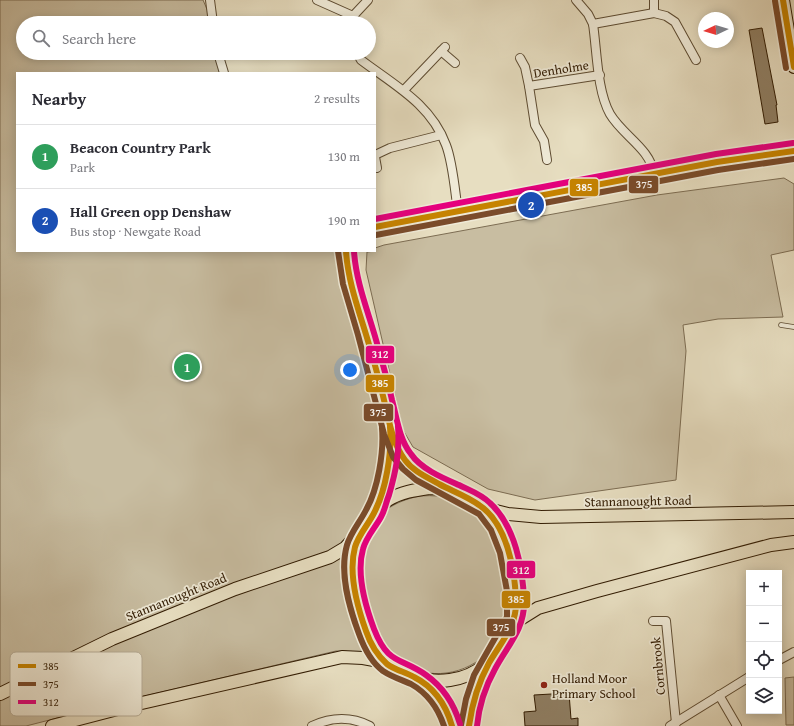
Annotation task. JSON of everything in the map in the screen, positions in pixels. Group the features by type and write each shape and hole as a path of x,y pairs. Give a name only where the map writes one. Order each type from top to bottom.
{"main road":[{"path":"783,0 794,67"},
{"path":"376,227 717,162 794,151"},
{"path":"346,252 346,264 366,331 390,428 390,464 374,512"},
{"path":"390,428 405,460 417,471 448,490 484,508 494,519 503,536 516,602 514,623 502,645 490,662 474,696 470,726"},
{"path":"385,662 370,640 364,624 354,575 355,548 362,530 374,512 387,500 413,490 429,488 448,490"},
{"name":"Stannanought Road","path":"484,508 508,514 541,517 794,512"},
{"name":"Stannanought Road","path":"86,652 112,639 235,589 330,557 345,548 362,530"},
{"path":"514,623 538,608 771,545 794,542"},
{"path":"142,703 342,656 385,662 417,678 433,690 441,700 452,726"},
{"path":"417,678 436,681 462,677 490,662"},
{"name":"Stannanought Road","path":"0,694 10,689"},
{"path":"52,726 91,716"}],"street":[{"path":"210,0 213,16"},
{"path":"317,0 345,16"},
{"path":"355,16 368,0"},
{"name":"Denholme","path":"576,0 594,24 603,96 609,113 620,128 648,156 652,164 654,174"},
{"path":"654,0 654,13"},
{"path":"594,24 654,13 675,22 692,50 696,60"},
{"path":"404,90 443,49 455,63"},
{"path":"684,54 692,50"},
{"path":"520,58 525,67 529,86"},
{"path":"220,60 224,72"},
{"path":"361,60 404,90 432,119 446,146 458,212"},
{"name":"Denholme","path":"543,155 544,141 535,125 529,86 600,76"},
{"path":"376,155 390,148 441,135"},
{"path":"376,162 377,168"},
{"name":"Cornbrook","path":"653,622 666,621 673,724 747,678"},
{"path":"782,658 794,652"},
{"path":"719,695 737,726"},
{"path":"312,726 328,720 340,718 359,721 370,726"}],"lane":[{"path":"781,325 794,327"}],"shaded area":[{"path":"0,0 203,0 210,16 16,16 16,60 220,60 224,72 16,72 16,252 346,252 391,449 374,512 345,548 235,589 94,652 10,652 10,690 0,694"},
{"path":"784,178 794,184 794,250 771,255 783,317 718,319 683,325 686,351 676,480 535,500 488,489 413,447 403,430 366,270 367,252 376,252 376,248 384,245 657,195"},
{"path":"420,496 438,496 454,499 477,513 486,524 493,537 499,552 507,583 510,607 504,631 490,651 480,659 470,666 446,673 435,674 414,669 395,659 387,651 371,625 362,580 361,563 363,548 367,533 375,520 386,510 401,502"},
{"path":"347,553 346,566 349,591 360,629 370,653 336,651 142,697 142,652 96,652 122,639 224,597"},
{"path":"794,677 794,725 786,725 785,678"},
{"path":"10,694 10,716 65,716 26,726 0,726 0,699"}],"building":[{"path":"762,28 777,105 778,122 765,124 749,30"},
{"path":"569,693 571,719 578,718 578,726 525,726 524,712 536,711 534,695"}],"transit line":[{"name":"385","path":"783,0 794,67"},
{"name":"375","path":"775,1 786,68"},
{"name":"312","path":"376,219 716,154 793,143"},
{"name":"385","path":"376,227 717,162 794,151"},
{"name":"375","path":"376,235 718,170 794,159"},
{"name":"375","path":"338,252 343,284 384,434 393,457 403,469 416,480 479,514 491,530 500,553 507,591 507,617 474,675 466,699 461,725"},
{"name":"385","path":"346,252 352,288 397,446 408,464 416,471 470,499 489,513 503,535 508,548 514,575 516,610 511,626 482,678 474,702 469,726"},
{"name":"312","path":"354,252 360,288 375,335 399,428 407,448 415,459 426,469 475,492 490,503 499,512 506,523 516,548 522,575 524,611 518,629 491,676 485,690 479,711 477,726"},
{"name":"312","path":"398,426 397,461 394,478 379,521 368,537 363,549 360,569 362,589 374,629 384,649 390,655 417,669 438,685 447,696 455,710 460,724"},
{"name":"385","path":"390,427 389,460 382,494 374,513 355,547 352,568 354,589 368,635 377,653 393,668 411,675 428,686 443,704 452,726"},
{"name":"375","path":"382,428 381,459 374,492 347,545 344,567 346,590 359,634 371,659 383,671 393,677 411,684 427,696 439,713 444,726"}],"place":[{"name":"Hall Green opp Denshaw","path":"531,205"},
{"name":"Beacon Country Park","path":"187,367"},
{"name":"Holland Moor Primary School","path":"544,685"}]}
